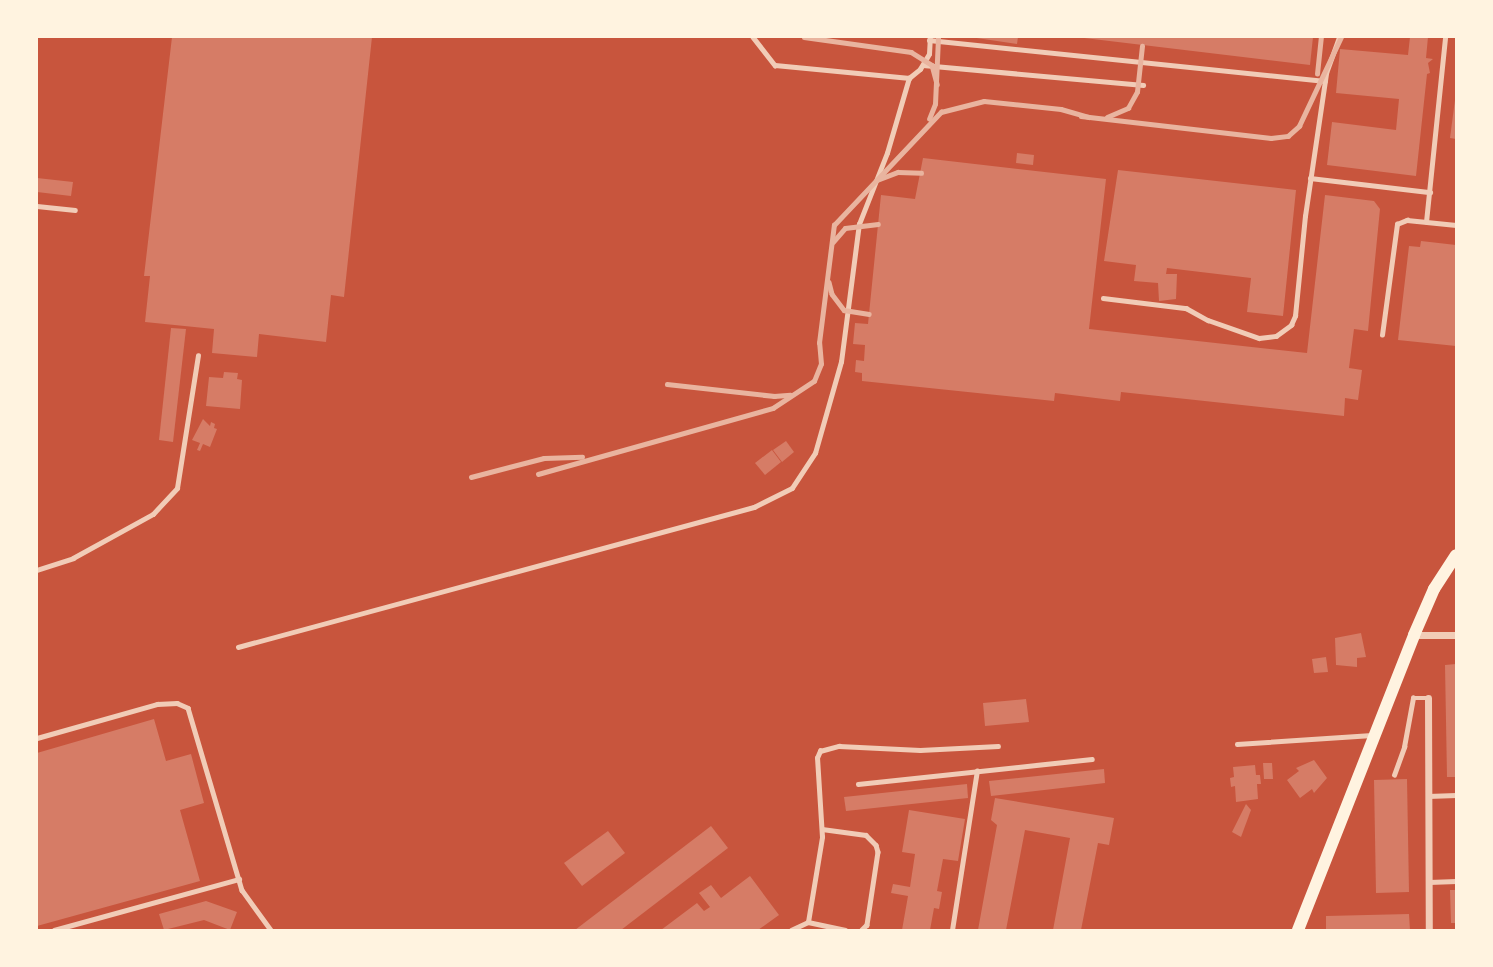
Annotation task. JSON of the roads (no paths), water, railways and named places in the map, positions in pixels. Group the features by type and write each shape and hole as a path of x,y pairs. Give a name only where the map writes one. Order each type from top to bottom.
{"main road":[{"path":"1298,930 1414,635 1434,589 1456,555"}],"street":[{"path":"1414,635 1456,635"},
{"path":"1428,698 1429,930"}],"lane":[{"path":"753,37 775,65 909,78"},
{"path":"1103,298 1186,308 1208,320 1259,338 1276,336 1291,325 1295,316 1310,178 1325,81 1339,37"},
{"path":"1426,222 1445,37"},
{"path":"238,647 754,507 792,488 815,453 841,362 859,224 887,153 909,78 923,65 929,54 930,38 1325,81"},
{"path":"923,65 1143,85"},
{"path":"1310,178 1430,192"},
{"path":"37,206 75,210"},
{"path":"1382,335 1395,228 1408,220 1456,225"},
{"path":"37,570 73,558 153,514 177,488 198,356"},
{"path":"1394,775 1404,747 1413,698 1428,698"},
{"path":"37,738 156,704 177,703 188,708 242,890 271,930"},
{"path":"1237,744 1374,735"},
{"path":"808,922 822,829 817,758 820,751 827,747 920,750 998,746"},
{"path":"858,784 1092,759"},
{"path":"951,930 976,771"},
{"path":"1427,796 1456,795"},
{"path":"822,829 866,835 876,845 878,852 867,925 862,930"},
{"path":"54,930 239,878"},
{"path":"1428,882 1456,881"},
{"path":"791,930 808,922 845,930"}],"railway":[{"path":"804,37 911,52 932,65 937,84"},
{"path":"929,119 935,104 938,37"},
{"path":"1317,74 1321,37"},
{"path":"1081,116 1271,138 1288,136 1299,126 1341,37"},
{"path":"1107,117 1128,108 1137,92 1142,46"},
{"path":"538,474 773,408 814,381 821,364 819,343 834,225 941,112 984,101 1061,109 1089,117"},
{"path":"877,180 898,172 921,173"},
{"path":"833,242 845,228 878,224"},
{"path":"829,282 832,294 844,310 869,314"},
{"path":"667,384 774,396 790,395"},
{"path":"471,477 544,458 582,457"}]}
